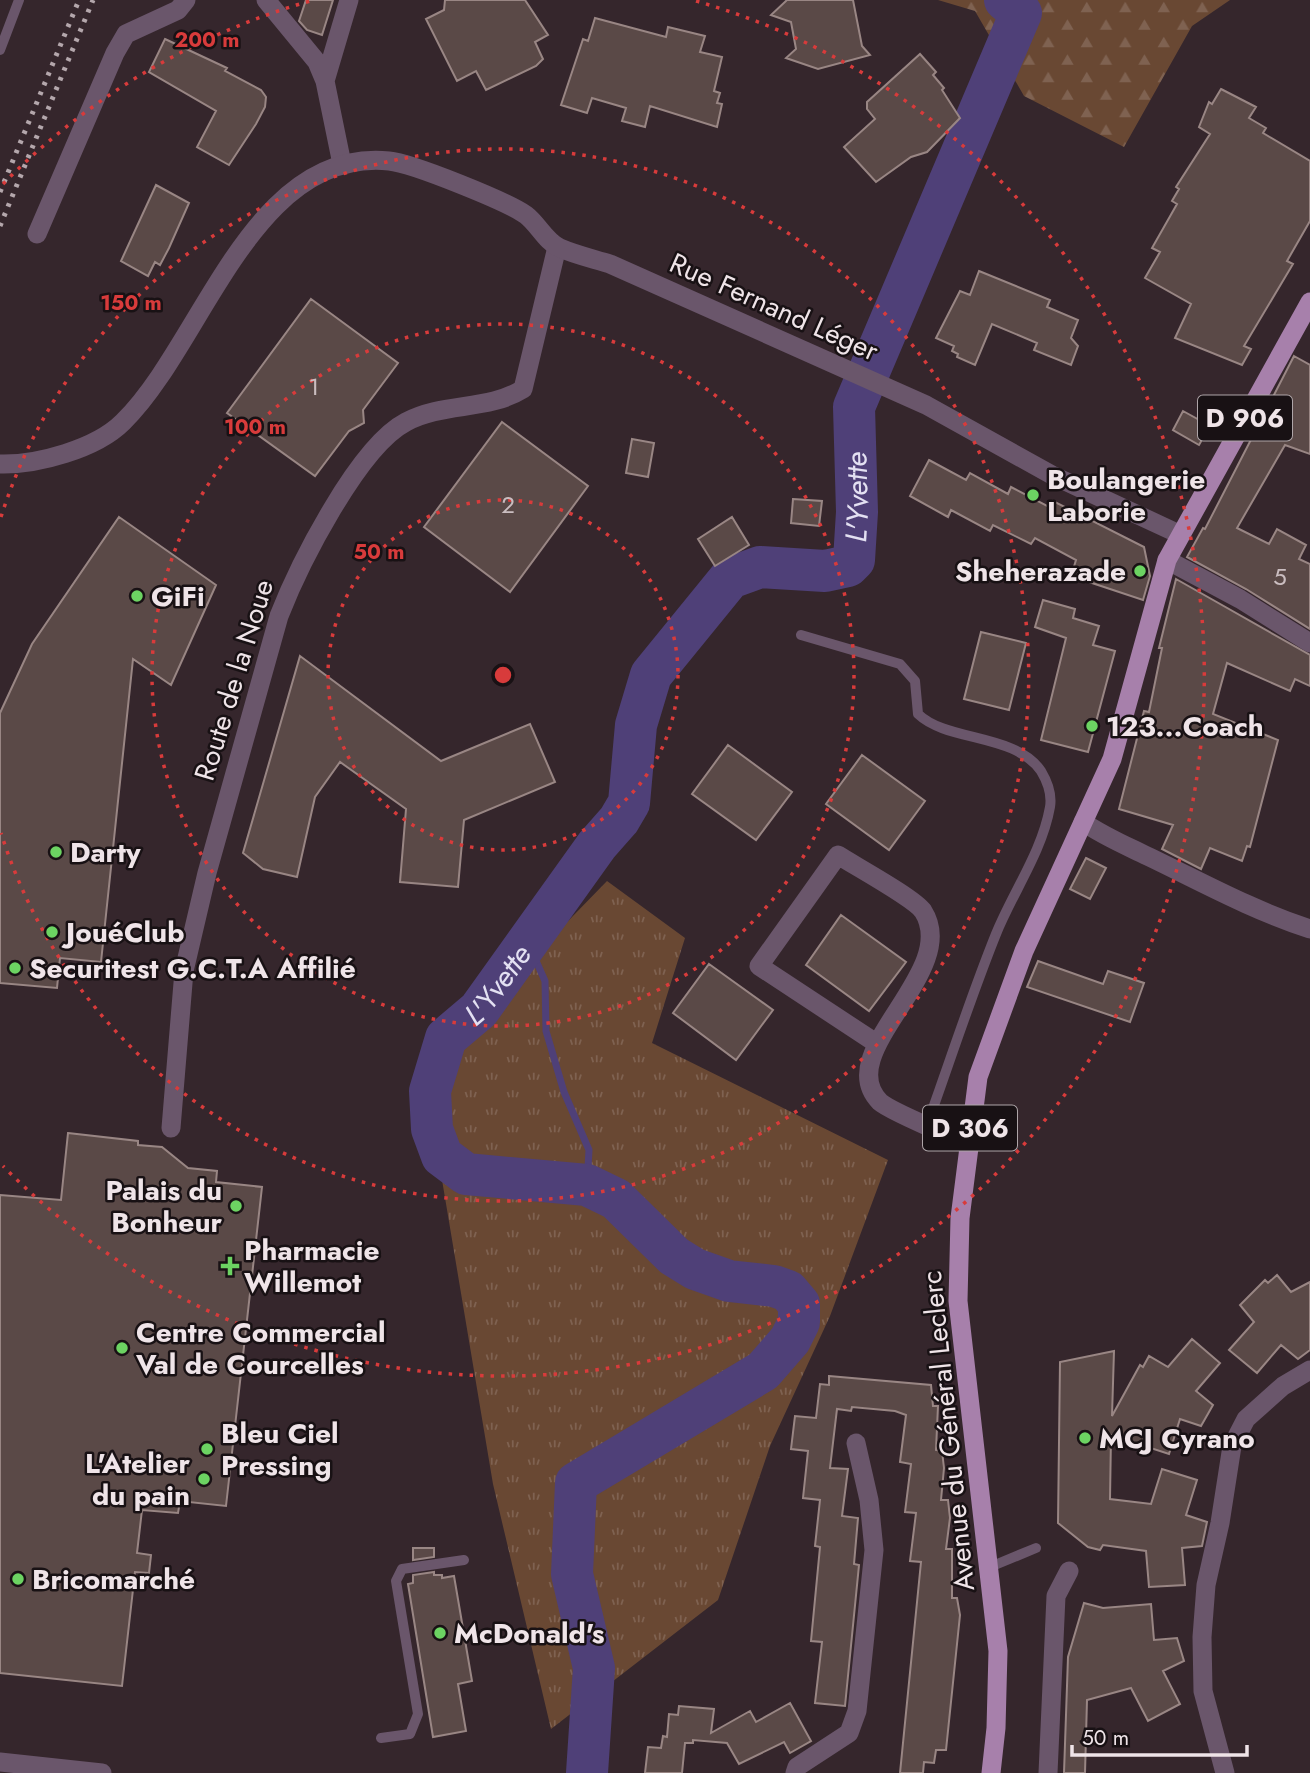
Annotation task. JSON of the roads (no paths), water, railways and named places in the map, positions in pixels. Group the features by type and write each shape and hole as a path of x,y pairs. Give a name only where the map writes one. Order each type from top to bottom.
{"main road":[{"name":"D 906","path":"1179,534 1308,310"},
{"name":"Avenue du Général Leclerc","path":"991,1773 996,1728 998,1651 958,1301 960,1218 978,1077 1024,951 1112,759 1167,560 1179,534"}],"street":[{"path":"37,234 115,53 126,34 178,10 186,0"},
{"path":"266,0 317,62 325,81 342,164"},
{"path":"325,81 349,0"},
{"name":"Rue Fernand Léger","path":"0,464 46,459 88,444 122,424 166,369 257,223 300,185 342,164 387,161 414,166 525,215 557,247 610,264 926,405 1052,475 1179,534"},
{"name":"Route de la Noue","path":"171,1128 184,971 207,873 279,616 295,576 320,529 374,450 406,422 452,407 508,398 523,389 557,247"},
{"path":"1167,560 1240,599 1310,643"},
{"path":"1083,822 1111,841 1140,853 1224,897 1310,929"},
{"path":"876,1043 759,967 838,855 922,909 929,924 930,947 922,972 876,1043 871,1086 881,1102 968,1144"},
{"path":"1225,1773 1203,1691 1202,1637 1206,1585 1220,1523 1232,1446 1246,1419 1283,1386 1310,1370"},
{"path":"795,1773 797,1767 849,1732 857,1711 874,1550 869,1500 856,1443"},
{"path":"1048,1773 1056,1596 1069,1571"},
{"path":"0,1762 103,1773"}],"lane":[{"path":"0,50 19,0"},
{"path":"801,635 900,664 915,681 918,714 930,725 971,734 1026,756 1040,771 1049,788 1051,804 1041,839 996,933 927,1125"},
{"path":"990,1567 1036,1548"},
{"path":"381,1738 410,1734 418,1714 396,1581 402,1569 464,1560"}],"waterway":[{"name":"L'Yvette","path":"587,1773 594,1668 572,1574 576,1483 763,1371 790,1340 799,1322 799,1304 788,1291 774,1286 729,1281 695,1269 674,1256 616,1199 587,1185 466,1174 442,1156 432,1129 430,1091 446,1038 479,1010 629,803 636,725 651,675 730,578 760,567 825,571 848,566 854,560 857,512 854,407 1021,13 1005,0"},
{"name":"L'Yvette","path":"1021,13 1023,0"},
{"path":"524,951 537,963 545,981 546,1031 564,1092 589,1150 587,1185"}],"railway":[{"path":"0,192 79,0"},
{"path":"0,226 93,0"}],"place":[{"name":"Boulangerie Laborie","path":"1033,495"},
{"name":"Sheherazade","path":"1140,571"},
{"name":"GiFi","path":"137,596"},
{"name":"123...Coach","path":"1092,726"},
{"name":"Darty","path":"56,852"},
{"name":"JouéClub","path":"52,932"},
{"name":"Securitest G.C.T.A Affilié","path":"15,968"},
{"name":"Palais du Bonheur","path":"236,1206"},
{"name":"Pharmacie Willemot","path":"230,1266"},
{"name":"Centre Commercial Val de Courcelles","path":"122,1348"},
{"name":"MCJ Cyrano","path":"1085,1438"},
{"name":"Bleu Ciel Pressing","path":"207,1449"},
{"name":"L'Atelier du pain","path":"204,1479"},
{"name":"Bricomarché","path":"18,1579"},
{"name":"McDonald's","path":"440,1633"}]}
